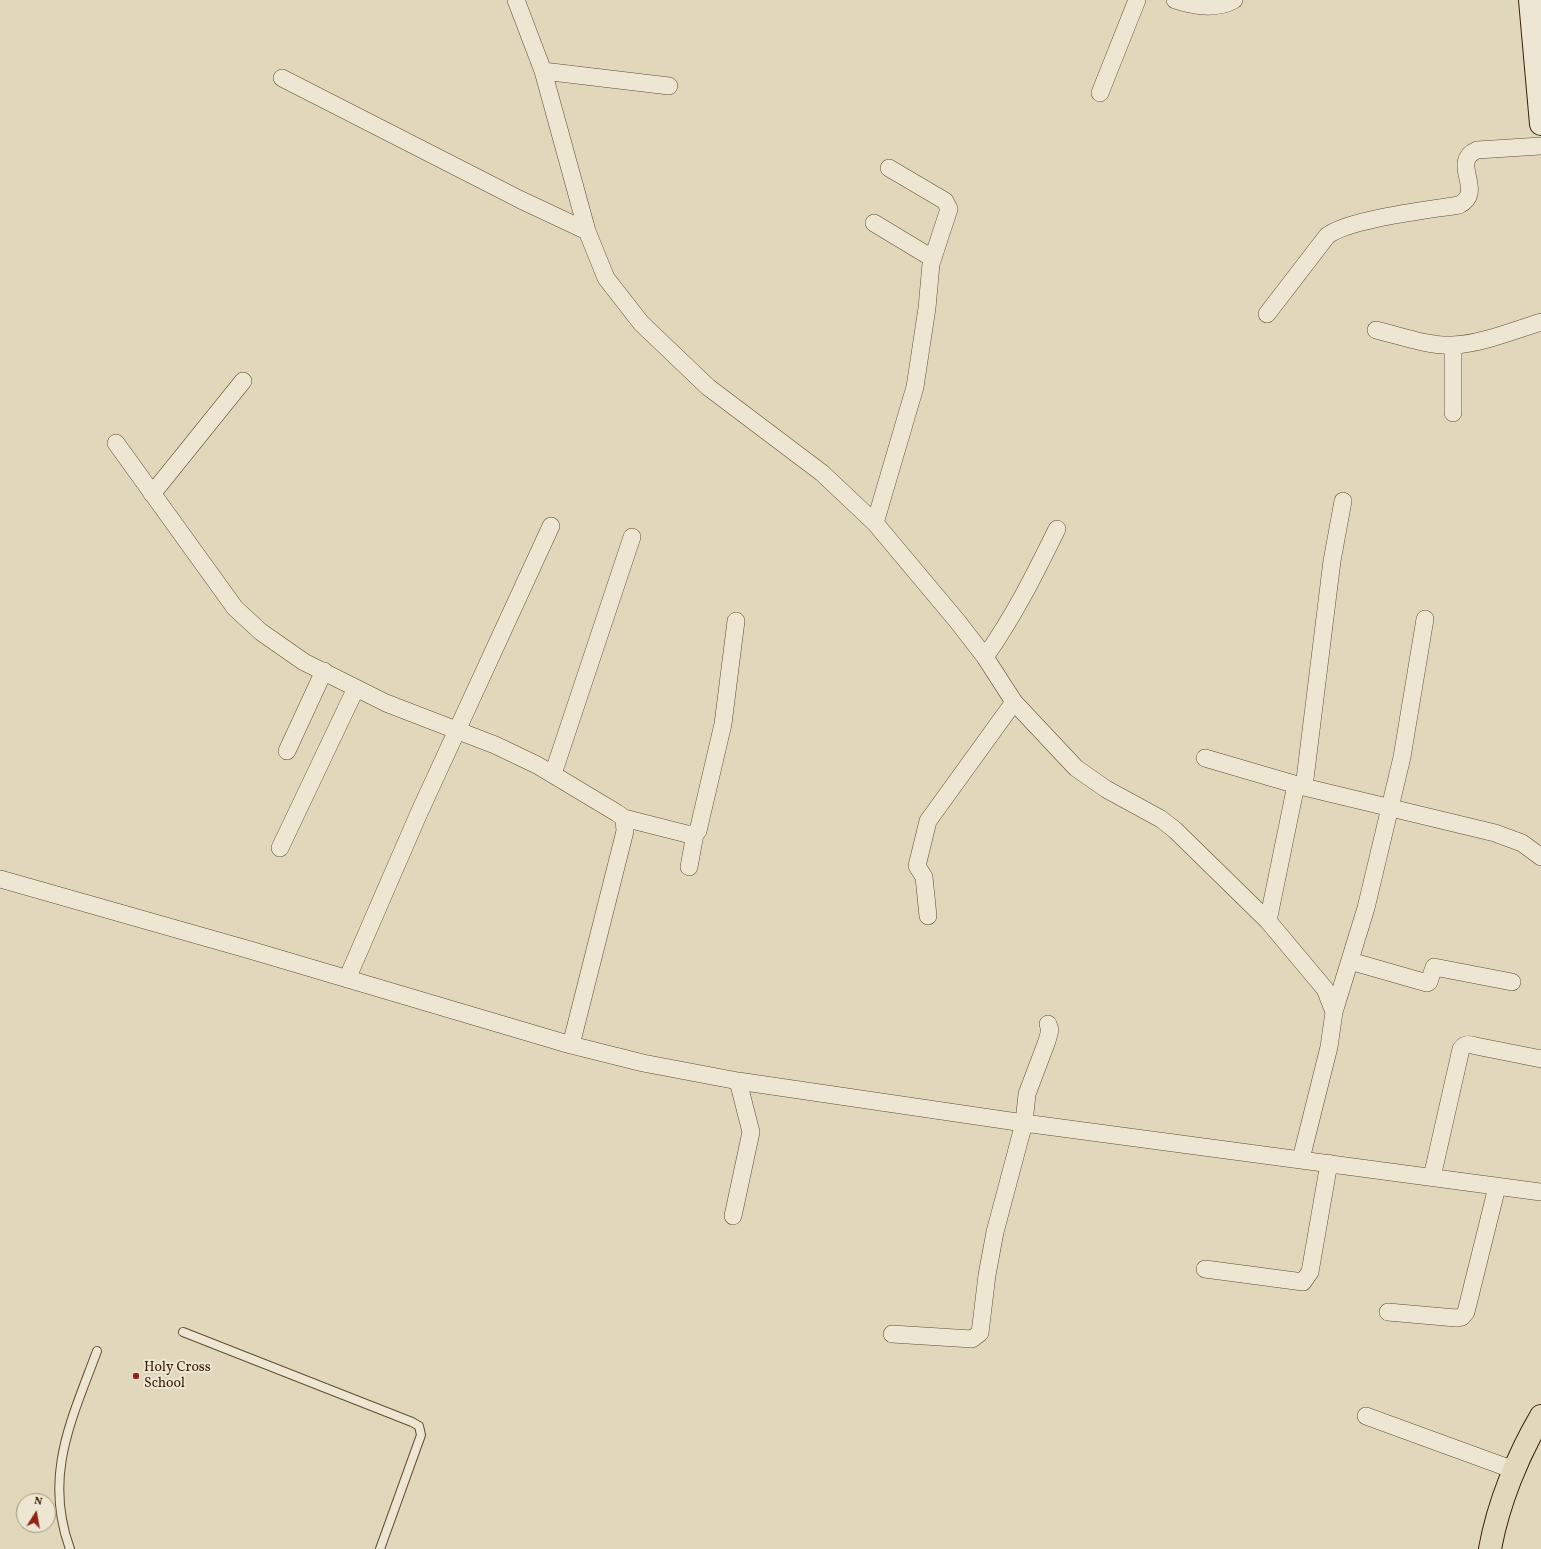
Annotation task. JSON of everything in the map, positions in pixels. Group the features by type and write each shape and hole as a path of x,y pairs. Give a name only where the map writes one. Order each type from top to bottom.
{"highway":[{"path":"1490,1549 1514,1470 1541,1416"}],"main road":[{"path":"1530,0 1541,124"}],"street":[{"path":"516,0 542,71 587,231 606,278 640,323 708,387 822,473 875,523 985,657 1014,702 1076,768 1106,789 1161,819 1175,830 1268,921 1325,989 1334,1012"},
{"path":"1100,93 1138,0"},
{"path":"1175,0 1218,6 1234,0"},
{"path":"542,71 668,86"},
{"path":"282,78 508,193 587,231"},
{"path":"1267,314 1327,236 1335,230 1364,222 1460,205 1467,202 1470,197 1470,188 1466,170 1467,159 1470,153 1477,150 1541,146"},
{"path":"875,523 915,387 932,258 947,216 948,205 939,197 888,168"},
{"path":"874,223 932,258"},
{"path":"1376,330 1421,341 1453,345 1490,337 1541,322"},
{"path":"1453,345 1453,413"},
{"path":"152,494 243,381"},
{"path":"116,443 235,608 261,632 304,662 386,703 495,745 553,774 624,818 642,821 687,834 695,834"},
{"path":"1268,921 1300,786 1317,692 1332,561 1343,501"},
{"path":"346,979 419,812 458,731 551,526"},
{"path":"985,657 1012,618 1057,529"},
{"path":"553,774 632,538"},
{"path":"1301,1159 1329,1047 1334,1012 1366,908 1402,757 1425,619"},
{"path":"689,867 695,834 700,826 723,724 736,621"},
{"path":"287,751 324,672"},
{"path":"280,848 356,688"},
{"path":"928,916 924,877 917,866 928,821 1014,702"},
{"path":"1205,758 1300,786 1495,833 1522,843 1541,857"},
{"path":"571,1045 625,831 624,818"},
{"path":"0,879 571,1045 643,1063 738,1081 1024,1123 1541,1192"},
{"path":"1350,961 1427,983 1429,982 1434,967 1512,982"},
{"path":"892,1334 972,1339 980,1333 987,1275 995,1232 1024,1123 1027,1094 1050,1030 1048,1024"},
{"path":"1432,1177 1461,1049 1463,1046 1468,1044 1541,1059"},
{"path":"733,1216 751,1132 738,1081"},
{"path":"1205,1269 1303,1282 1310,1272 1329,1163"},
{"path":"1388,1312 1456,1318 1462,1317 1466,1312 1497,1186"},
{"path":"1366,1416 1514,1470"}],"lane":[{"path":"184,1332 420,1426 421,1435 380,1549"},
{"path":"70,1549 65,1535 59,1497 60,1462 72,1419 97,1351"}],"place":[{"name":"Holy Cross School","path":"136,1376"}]}
